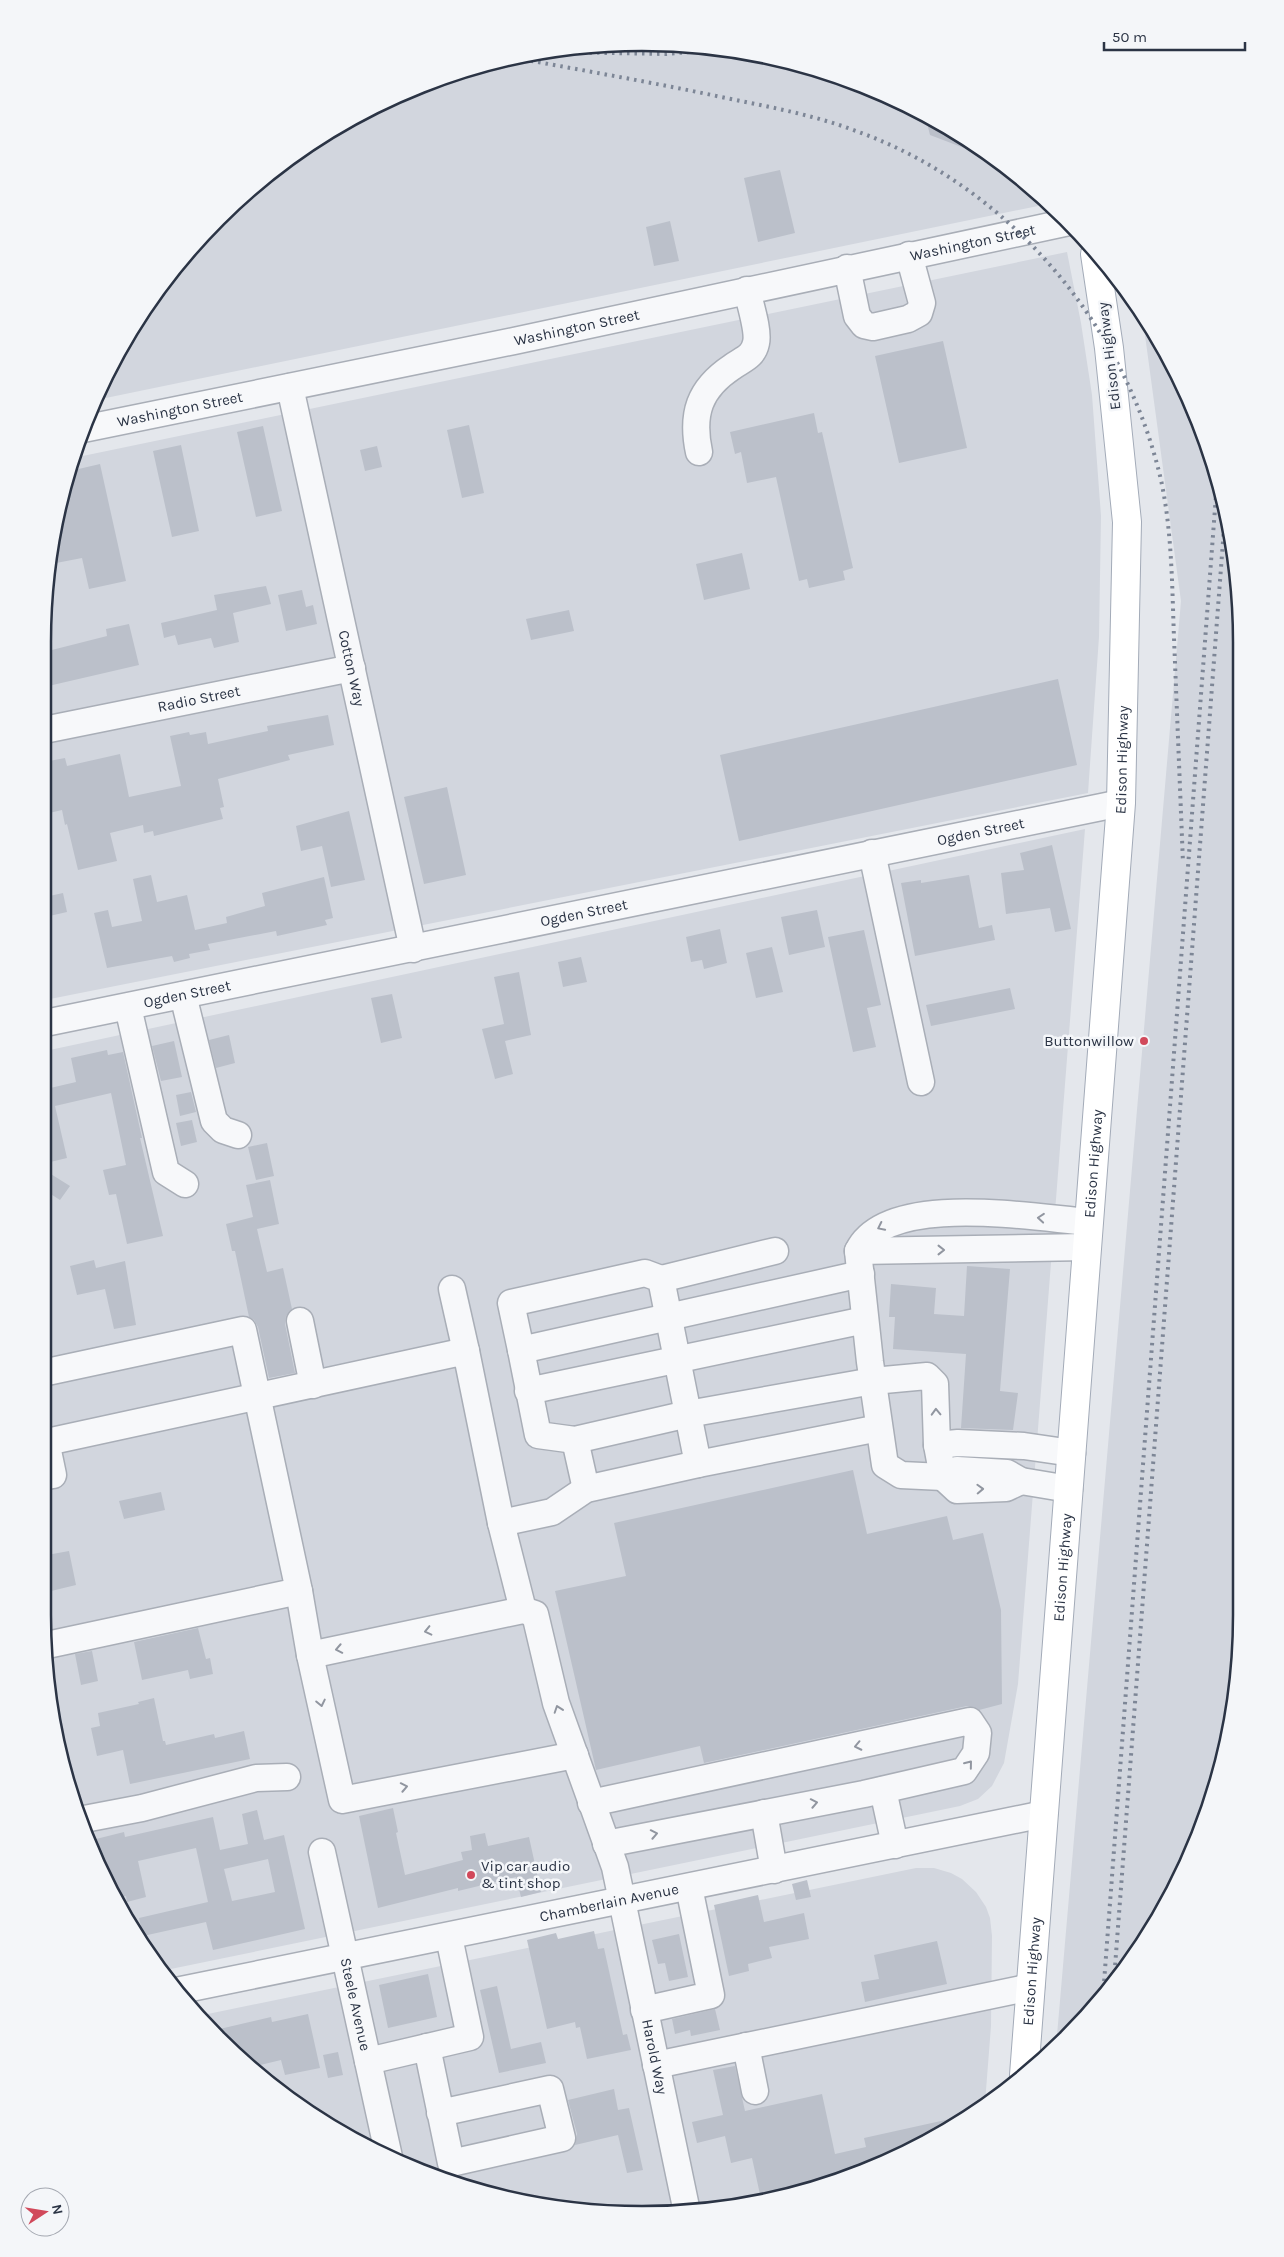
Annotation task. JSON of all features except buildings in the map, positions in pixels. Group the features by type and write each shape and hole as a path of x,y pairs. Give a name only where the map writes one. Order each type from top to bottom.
{"main road":[{"name":"Edison Highway","path":"1025,2065 1121,803 1126,522 1109,348 1097,265"}],"street":[{"name":"Washington Street","path":"92,427 1060,224"},
{"path":"847,268 857,316 864,324 873,327 908,319 919,312 922,303 909,255"},
{"path":"699,452 695,432 696,408 714,380 750,357 756,342 747,290"},
{"name":"Cotton Way","path":"290,387 413,949"},
{"name":"Radio Street","path":"51,729 352,668"},
{"name":"Ogden Street","path":"51,1022 1121,803"},
{"path":"872,853 921,1082"},
{"path":"183,996 214,1121 223,1130 238,1135"},
{"path":"128,1007 166,1172 185,1184"},
{"path":"943,1477 901,1475 885,1465 859,1262 862,1242 873,1231 883,1225 910,1217 958,1212 999,1212 1088,1234"},
{"path":"520,1350 669,1318 859,1262 1088,1234"},
{"path":"775,1251 661,1279 645,1273 511,1303 538,1435 575,1440 688,1414 873,1380 927,1376 935,1384 937,1445 943,1477 957,1490 1006,1488 1021,1481 1069,1489"},
{"path":"661,1279 698,1464"},
{"path":"310,1655 523,1610 501,1523 452,1288"},
{"path":"528,1391 865,1320"},
{"path":"300,1321 313,1385"},
{"path":"51,1371 243,1330 259,1397 299,1591 310,1655 342,1800 575,1755"},
{"path":"51,1441 466,1352"},
{"path":"501,1523 552,1512 586,1489 698,1464 879,1428"},
{"path":"575,1440 586,1489"},
{"path":"937,1445 958,1443 1024,1446 1072,1453"},
{"path":"52,1644 299,1591"},
{"name":"Harold Way","path":"523,1610 536,1614 556,1703 614,1867 685,2204"},
{"path":"591,1803 970,1721 978,1733 976,1753 964,1771 883,1790 606,1844"},
{"path":"88,1818 142,1808 256,1778 287,1777"},
{"path":"883,1790 895,1845"},
{"path":"764,1813 774,1870"},
{"name":"Chamberlain Avenue","path":"185,1989 449,1937 1044,1814"},
{"name":"Steele Avenue","path":"322,1852 387,2148"},
{"path":"644,2010 711,1995 689,1887"},
{"path":"368,2061 470,2037 449,1937"},
{"path":"656,2065 1031,1987"},
{"path":"746,2046 755,2091"},
{"path":"427,2047 440,2113"}],"shaded area":[{"path":"642,51 719,56 795,71 868,96 937,130 1002,173 1032,198 1038,206 104,398 130,347 173,282 224,224 282,173 347,130 416,96 489,71 527,63 565,56"},
{"path":"1067,252 1081,323 1092,395 1101,516 1099,637 1088,793 51,999 51,642 53,603 56,565 63,527 71,489 82,456"},
{"path":"1145,332 1172,381 1188,416 1213,489 1228,565 1231,603 1233,642 1233,1615 1231,1654 1228,1692 1213,1768 1188,1841 1154,1910 1133,1943 1111,1975 1057,2036 1181,601"},
{"path":"1085,829 1018,1684 1004,1763 992,1786 978,1799 960,1806 169,1969 130,1910 96,1841 71,1768 56,1692 51,1615 51,1050"},
{"path":"916,1868 934,1868 951,1873 962,1879 976,1892 986,1907 990,1918 992,1936 991,2026 986,2095 937,2127 868,2161 795,2186 719,2201 642,2206 565,2201 489,2186 416,2161 347,2127 282,2084 252,2059 207,2014"}],"railway":[{"path":"605,53 679,53"},
{"path":"535,62 775,108 824,120 856,131 911,155 963,186 1010,224 1052,267 1089,315 1120,367 1144,422 1161,480 1165,499 1171,558 1183,863"},
{"path":"1104,1983 1216,501"},
{"path":"1115,1969 1223,539"}],"place":[{"name":"Buttonwillow","path":"1144,1041"},
{"name":"Vip car audio & tint shop","path":"471,1875"}]}
